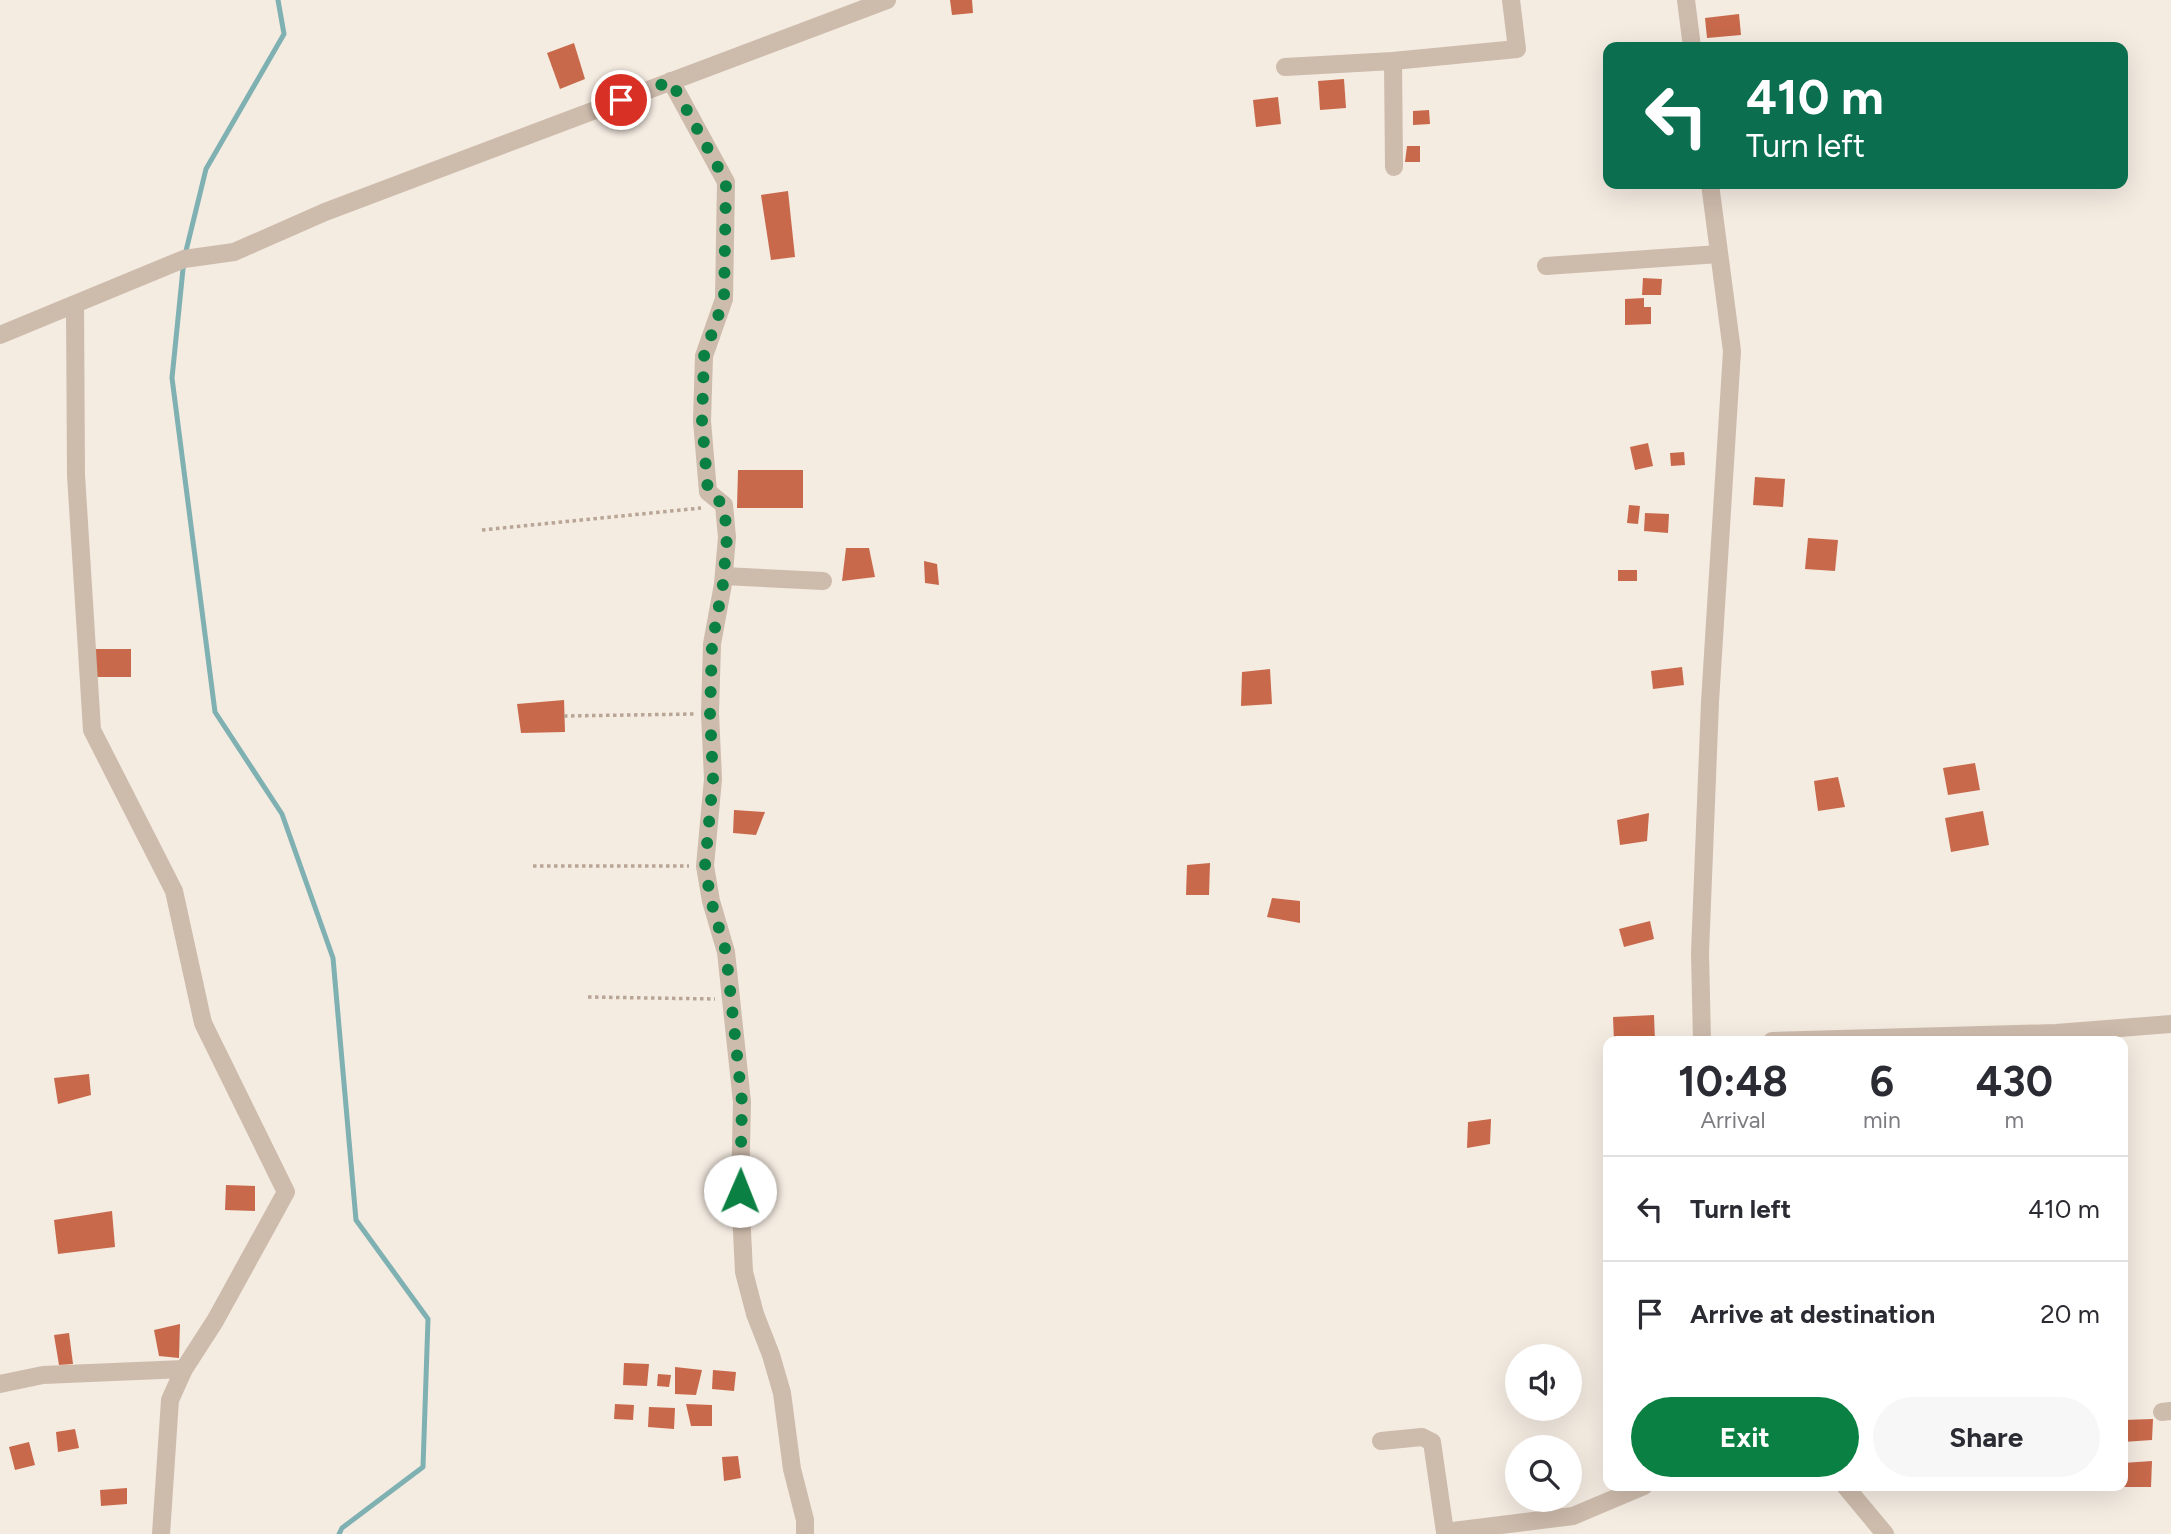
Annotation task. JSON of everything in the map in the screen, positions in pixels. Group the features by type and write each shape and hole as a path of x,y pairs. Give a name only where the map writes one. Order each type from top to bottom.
{"street":[{"path":"0,335 184,259 234,252 325,212 887,0"},
{"path":"1285,67 1517,50 1511,0"},
{"path":"1686,0 1691,42"},
{"path":"1393,61 1394,167"},
{"path":"671,81 726,182 724,299 704,356 702,421 708,492 724,505 727,537 724,576 712,644 710,713 713,779 705,866 711,901 726,952 742,1102 740,1191 744,1272 782,1393 792,1469 805,1520 805,1534"},
{"path":"1702,1036 1700,953 1709,716 1732,351 1711,189"},
{"path":"1546,266 1719,254"},
{"path":"75,305 76,475 92,730 174,891 202,1023 286,1192 215,1321 184,1369 170,1400 161,1534"},
{"path":"724,576 823,581"},
{"path":"1950,1036 2056,1033 2171,1024"},
{"path":"0,1384 43,1375 184,1369"},
{"path":"1381,1441 1422,1437 1432,1442 1446,1533 1573,1516 1632,1491"},
{"path":"1849,1491 1885,1534"}],"path":[{"path":"482,530 724,505"},
{"path":"564,716 710,713"},
{"path":"533,866 705,866"},
{"path":"588,997 731,999"}],"building":[{"path":"950,0 972,0 973,13 952,15"},
{"path":"1739,14 1741,35 1707,38 1705,18"},
{"path":"574,43 585,79 560,89 547,53"},
{"path":"1344,79 1346,108 1320,110 1318,81"},
{"path":"1278,97 1281,124 1256,127 1253,100"},
{"path":"1429,110 1430,124 1413,125 1413,111"},
{"path":"1407,146 1420,146 1420,162 1405,162"},
{"path":"788,191 795,257 771,260 761,195"},
{"path":"1643,278 1662,279 1661,295 1642,295"},
{"path":"1644,298 1644,307 1651,307 1651,324 1625,325 1625,299"},
{"path":"1648,443 1653,466 1635,470 1630,447"},
{"path":"1684,452 1685,465 1671,466 1670,453"},
{"path":"738,470 803,470 803,508 737,508"},
{"path":"1755,477 1785,479 1783,507 1753,505"},
{"path":"1629,505 1640,506 1638,524 1627,523"},
{"path":"1645,513 1669,514 1668,533 1644,531"},
{"path":"1808,538 1838,540 1835,571 1805,569"},
{"path":"846,548 869,548 875,577 842,581"},
{"path":"924,561 937,564 939,585 925,583"},
{"path":"1618,570 1637,570 1637,581 1618,581"},
{"path":"95,649 131,649 131,677 95,677"},
{"path":"1682,667 1684,685 1653,689 1651,671"},
{"path":"1270,669 1272,704 1241,706 1242,672"},
{"path":"564,700 565,732 521,733 517,704"},
{"path":"1975,763 1980,790 1948,795 1943,768"},
{"path":"1838,777 1845,807 1818,811 1814,781"},
{"path":"734,810 765,812 756,835 733,833"},
{"path":"1983,811 1989,845 1951,852 1945,818"},
{"path":"1649,813 1647,841 1620,845 1617,820"},
{"path":"1210,863 1209,895 1186,895 1187,865"},
{"path":"1272,898 1300,901 1300,923 1267,917"},
{"path":"1650,921 1654,939 1624,947 1619,929"},
{"path":"1654,1015 1655,1036 1614,1036 1613,1017"},
{"path":"89,1074 91,1095 58,1104 54,1078"},
{"path":"1491,1119 1490,1144 1467,1148 1468,1122"},
{"path":"226,1185 255,1186 255,1211 225,1210"},
{"path":"112,1211 115,1247 58,1254 54,1220"},
{"path":"180,1324 179,1358 159,1356 154,1330"},
{"path":"69,1333 73,1364 59,1365 54,1335"},
{"path":"624,1363 649,1364 647,1386 623,1385"},
{"path":"675,1367 702,1370 696,1395 675,1394"},
{"path":"713,1370 736,1372 734,1391 712,1389"},
{"path":"658,1374 671,1375 669,1387 657,1386"},
{"path":"615,1404 634,1405 633,1420 614,1419"},
{"path":"686,1404 712,1405 712,1426 691,1426"},
{"path":"649,1407 675,1408 674,1429 648,1427"},
{"path":"2153,1419 2152,1440 2128,1442 2128,1420"},
{"path":"75,1429 79,1448 58,1452 56,1432"},
{"path":"29,1442 35,1465 15,1470 9,1447"},
{"path":"738,1456 741,1478 724,1481 722,1457"},
{"path":"2152,1461 2151,1487 2128,1487 2128,1463"},
{"path":"127,1488 127,1504 101,1506 100,1490"}],"waterway":[{"path":"278,0 284,34 206,169 184,259 172,378 215,712 282,814 333,958 356,1220 428,1319 423,1467 342,1528 339,1534"}],"route":[{"path":"621,100 671,81 726,182 724,299 704,356 702,421 708,492 724,505 727,537 723,584 712,644 710,713 713,779 705,866 711,901 726,952 742,1102 740,1191"}]}
